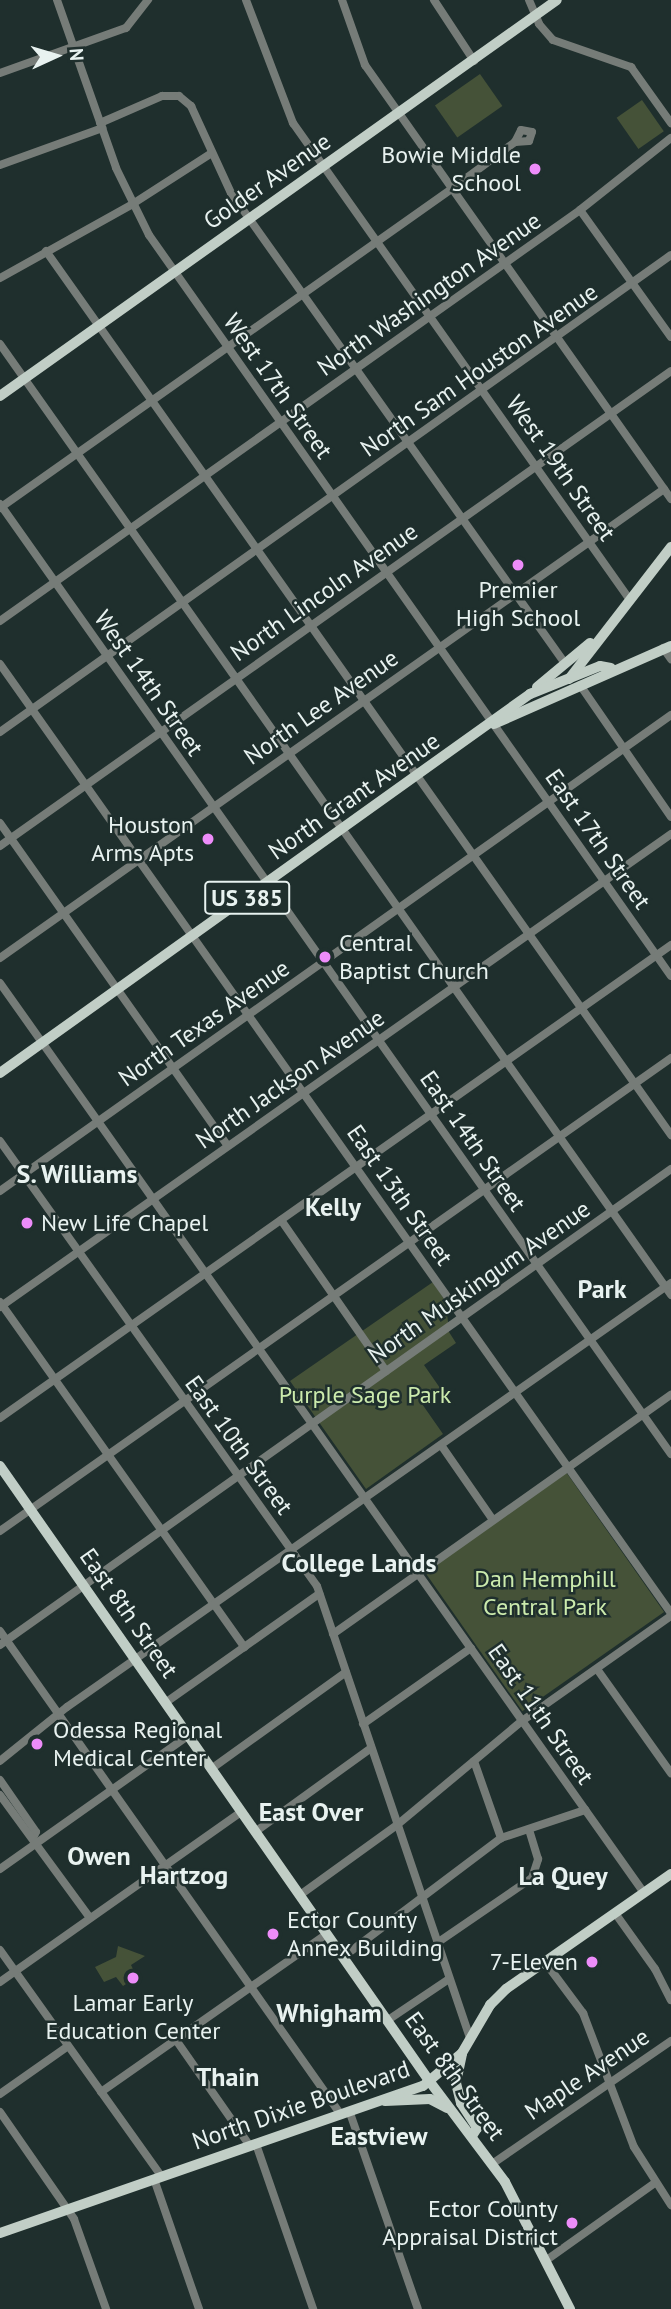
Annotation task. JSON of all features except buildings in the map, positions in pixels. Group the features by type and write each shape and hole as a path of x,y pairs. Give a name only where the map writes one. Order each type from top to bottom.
{"main road":[{"name":"Golder Avenue","path":"0,396 557,0"},
{"path":"558,693 597,639 670,551"},
{"path":"530,694 564,662 597,639"},
{"name":"US 385","path":"558,693 580,685 611,668 667,647"},
{"path":"590,649 600,666 611,668"},
{"name":"US 385","path":"530,694 600,666"},
{"name":"North Grant Avenue","path":"493,724 558,693"},
{"name":"North Grant Avenue","path":"0,1073 493,724 530,694"},
{"name":"East 8th Street","path":"0,1466 430,2082 492,2164 548,2259 570,2309"},
{"name":"North Dixie Boulevard","path":"0,2233 384,2101 430,2082 462,2053 494,2000 671,1874"},
{"path":"462,2053 456,2083 461,2103 477,2128 472,2136"},
{"path":"384,2101 430,2099 456,2115"}],"street":[{"name":"West 17th Street","path":"57,0 131,205 174,272 493,724"},
{"path":"0,73 126,28 148,0"},
{"name":"West 19th Street","path":"246,0 286,111 630,600"},
{"path":"342,0 365,65 671,499"},
{"path":"434,0 474,61"},
{"path":"529,0 535,16 563,47 631,68 671,123"},
{"path":"0,165 101,126 157,97 176,96 185,100 195,112 210,154 250,219 564,662"},
{"name":"North Washington Avenue","path":"0,621 580,210 671,138"},
{"path":"1,506 515,142"},
{"path":"0,278 131,205 210,154"},
{"path":"580,210 671,337"},
{"path":"46,251 671,1135"},
{"name":"North Sam Houston Avenue","path":"0,732 633,285 671,255"},
{"path":"0,344 612,1211 668,1284 671,1294"},
{"name":"North Lincoln Avenue","path":"0,846 671,370"},
{"name":"North Lee Avenue","path":"0,958 664,489"},
{"name":"West 14th Street","path":"1,506 268,884"},
{"path":"667,647 671,659"},
{"name":"East 13th Street","path":"0,664 671,1615"},
{"path":"580,685 671,817"},
{"name":"North Texas Avenue","path":"0,1191 671,715"},
{"name":"East 17th Street","path":"493,724 671,976"},
{"path":"0,823 228,1146"},
{"name":"North Jackson Avenue","path":"1,1305 671,834"},
{"name":"East 14th Street","path":"268,884 671,1454"},
{"path":"0,1418 671,945"},
{"name":"East 11th Street","path":"0,983 644,1893"},
{"path":"0,1531 671,1058"},
{"name":"East 10th Street","path":"0,1141 320,1594 470,2039"},
{"name":"North Muskingum Avenue","path":"3,1642 671,1168"},
{"path":"281,1220 386,1371"},
{"path":"0,1761 214,1602 365,1499 668,1284"},
{"path":"1,1305 244,1647"},
{"path":"333,1634 671,1395"},
{"path":"441,1445 493,1520"},
{"path":"165,1703 320,1594"},
{"path":"300,1895 397,1825 522,1721 671,1615"},
{"path":"0,1632 3,1642 61,1716 251,1987 345,2114 418,2309"},
{"path":"363,1724 471,1648"},
{"path":"597,1669 671,1773"},
{"path":"211,1769 346,1672"},
{"path":"0,1869 36,1839 188,1736"},
{"path":"255,1832 372,1748"},
{"path":"474,1761 501,1838"},
{"path":"0,1780 36,1832 36,1839"},
{"path":"0,1795 36,1839 90,1919"},
{"path":"343,1957 501,1838 586,1810"},
{"path":"0,1982 241,1812"},
{"path":"437,1943 532,1878 538,1859 529,1829"},
{"path":"615,1913 656,1969 671,2000"},
{"path":"101,2092 327,1934"},
{"path":"0,1950 101,2092 157,2178 199,2309"},
{"path":"545,1962 583,2013 631,2141 671,2205"},
{"path":"388,2021 449,1979"},
{"path":"176,2040 253,2145 313,2309"},
{"name":"Maple Avenue","path":"492,2164 608,2080 671,2040"},
{"path":"0,2094 68,2046"},
{"path":"0,2112 68,2208 106,2309"},
{"path":"548,2259 655,2183"}],"green space":[{"path":"480,74 502,106 457,137 435,106"},
{"path":"642,100 664,131 638,149 617,118"},
{"name":"Purple Sage Park","path":"433,1282 446,1302 449,1332 456,1343 424,1365 440,1388 420,1401 443,1434 366,1489 290,1381"},
{"name":"Dan Hemphill Central Park","path":"566,1472 664,1612 522,1711 424,1571"},
{"path":"118,1946 145,1956 131,1965 137,1977 123,1986 116,1977 104,1982 95,1967 116,1957"}],"place":[{"name":"Bowie Middle School","path":"535,169"},
{"name":"Premier High School","path":"518,565"},
{"name":"Houston Arms Apts","path":"208,839"},
{"name":"Central Baptist Church","path":"325,957"},
{"name":"New Life Chapel","path":"27,1223"},
{"name":"Odessa Regional Medical Center","path":"37,1744"},
{"name":"Ector County Annex Building","path":"273,1934"},
{"name":"7-Eleven","path":"592,1962"},
{"name":"Lamar Early Education Center","path":"133,1978"},
{"name":"Ector County Appraisal District","path":"572,2223"}],"district":[{"name":"S. Williams","path":"77,1174"},
{"name":"Kelly","path":"333,1207"},
{"name":"Park","path":"602,1289"},
{"name":"College Lands","path":"359,1563"},
{"name":"East Over","path":"311,1812"},
{"name":"Owen","path":"99,1856"},
{"name":"Hartzog","path":"184,1875"},
{"name":"La Quey","path":"563,1876"},
{"name":"Whigham","path":"329,2013"},
{"name":"Thain","path":"228,2077"},
{"name":"Eastview","path":"379,2136"}]}
